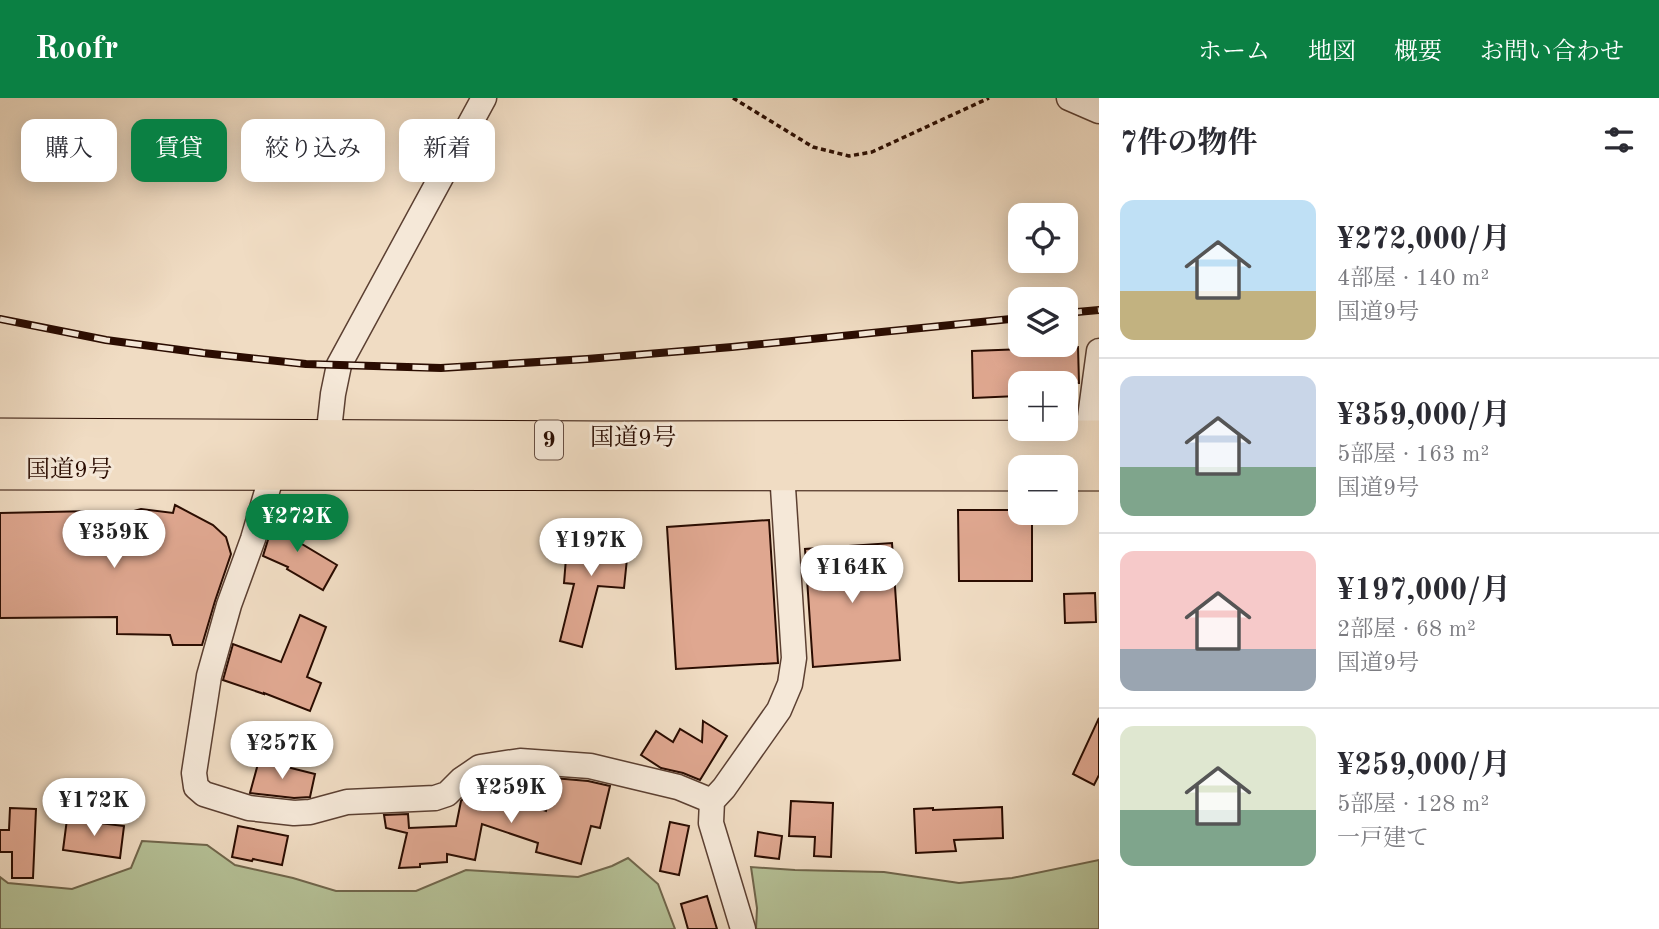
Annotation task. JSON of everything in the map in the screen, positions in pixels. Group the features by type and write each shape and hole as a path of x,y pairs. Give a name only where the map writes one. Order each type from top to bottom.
{"highway":[{"name":"国道9号","path":"0,437 1095,450"},
{"path":"1078,463 1095,450"},
{"name":"国道9号","path":"0,471 1008,472"}],"street":[{"path":"328,439 333,394 340,365 484,98"},
{"path":"1069,98 1099,111"},
{"path":"1095,450 1099,351"},
{"path":"273,471 209,676 194,773 196,787 204,794 249,808 310,813 347,803 435,798 447,794 480,767 520,761 590,766 678,787 712,801"},
{"path":"743,929 711,823 712,801 779,710 790,684 794,658 782,472"}],"path":[{"path":"733,98 813,147 849,156 872,152 989,98"}],"green space":[{"path":"142,841 207,845 235,865 336,891 416,891 466,870 578,877 628,858 658,884 675,929 0,929 0,877 8,883 72,889 131,868"},
{"path":"1099,860 1099,929 756,929 757,908 751,867 884,872 959,883 1012,878"}],"building":[{"path":"1078,347 1079,383 1078,371 1008,371 1008,397 973,398 972,351 1008,350 1008,357 1078,357"},
{"path":"175,505 213,525 226,537 231,554 202,645 173,645 170,635 117,634 117,617 0,618 0,513 94,511 94,522 141,509 173,513"},
{"path":"958,510 1008,510 1008,525 1032,525 1032,581 959,581"},
{"path":"276,514 298,524 292,538 337,565 323,590 287,569 288,567 263,556"},
{"path":"769,520 778,663 676,669 667,527"},
{"path":"568,533 629,539 624,588 598,586 582,647 560,641 574,584 564,583"},
{"path":"892,543 900,660 813,667 805,549"},
{"path":"1095,593 1096,622 1065,623 1064,594"},
{"path":"300,615 326,627 307,677 321,683 310,711 223,680 233,644 281,662"},
{"path":"1099,718 1099,775 1094,785 1073,774"},
{"path":"703,721 727,736 700,780 661,768 641,755 656,731 673,742 680,729 702,742"},
{"path":"259,760 315,774 310,797 250,793"},
{"path":"553,778 610,786 600,828 591,826 581,864 536,852 538,843 482,824 475,860 447,854 447,862 399,868 407,833 386,828 384,815 408,814 409,828 456,826 461,801 467,795 521,806 522,803 546,811"},
{"path":"791,801 833,803 831,857 814,856 815,837 789,836"},
{"path":"1002,807 1003,838 954,840 956,851 916,853 914,809"},
{"path":"10,808 36,809 33,878 12,878 12,852 0,852 0,830 9,830"},
{"path":"67,819 124,826 120,858 63,850"},
{"path":"670,822 689,826 679,875 660,871"},
{"path":"238,826 288,836 282,865 232,857"},
{"path":"758,832 782,836 779,859 755,856"},
{"path":"707,896 717,929 688,929 681,904"}],"railway":[{"path":"1078,312 1099,310"},
{"path":"0,319 106,340 203,353 306,364 441,368 732,347 1008,319"}]}
